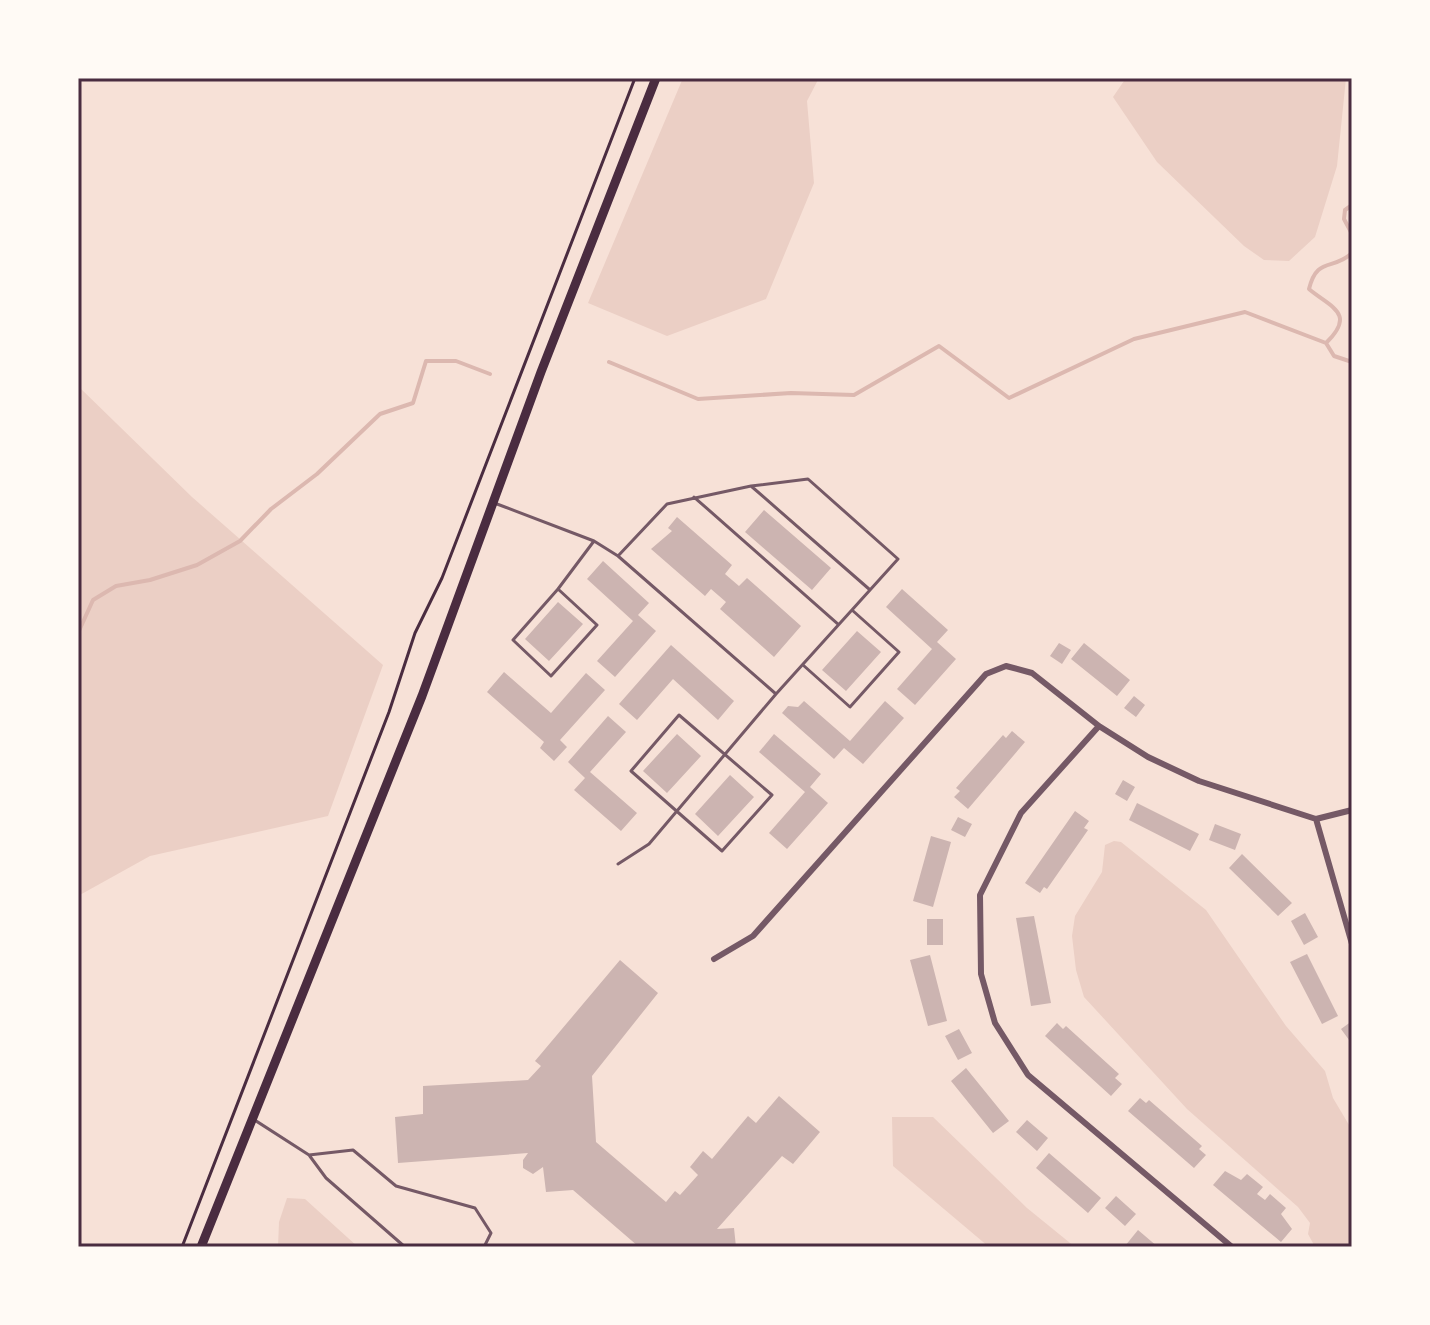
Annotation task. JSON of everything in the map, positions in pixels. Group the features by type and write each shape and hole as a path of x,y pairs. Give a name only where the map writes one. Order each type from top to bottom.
{"main road":[{"path":"201,1247 422,696 656,78"}],"street":[{"path":"714,959 753,936 986,674 1006,666 1032,673 1099,726 1148,757 1199,781 1316,819 1352,810"},
{"path":"1099,726 1021,813 980,895 981,974 995,1023 1028,1075 1232,1247"},
{"path":"1316,819 1352,944"}],"lane":[{"path":"618,556 667,504 751,486 808,479 898,559 776,694 677,811 638,853 618,864"},
{"path":"751,486 870,590"},
{"path":"694,497 839,625"},
{"path":"493,503 594,541 618,556 776,694"},
{"path":"558,589 597,625 551,676 513,640 558,589 594,541"},
{"path":"803,665 850,707 899,652 852,610"},
{"path":"679,715 725,754 772,795 722,851 631,771 679,715"},
{"path":"251,1119 309,1155 326,1178 405,1247"},
{"path":"309,1155 353,1150 396,1186 475,1208 491,1233 484,1247"}],"path":[{"path":"182,1247 394,698 415,633 442,578 635,78"}],"shaded area":[{"path":"683,78 819,78 807,101 814,183 766,299 667,336 588,303"},
{"path":"1126,78 1346,78 1337,166 1315,237 1289,261 1264,260 1244,246 1157,162 1113,97"},
{"path":"78,386 192,497 383,665 328,816 150,856 78,896"},
{"path":"1121,842 1206,910 1286,1026 1325,1071 1333,1098 1352,1130 1352,1247 1307,1247 1314,1245 1308,1234 1310,1223 1298,1207 1187,1109 1084,997 1076,970 1072,936 1075,916 1102,872 1105,845"},
{"path":"892,1117 933,1117 1027,1208 1075,1247 989,1247 893,1166"},
{"path":"287,1198 305,1199 358,1247 278,1247 279,1222"}],"building":[{"path":"764,510 831,568 812,590 745,532"},
{"path":"677,517 732,565 725,574 739,586 747,578 801,626 774,657 720,609 726,602 711,589 705,596 651,549 672,531 668,528"},
{"path":"603,561 649,603 638,615 656,631 615,677 597,661 633,621 587,579"},
{"path":"902,589 948,630 937,642 956,659 915,705 897,689 932,649 886,607"},
{"path":"558,602 583,624 549,661 525,639"},
{"path":"857,631 881,652 846,691 822,670"},
{"path":"1059,643 1071,650 1062,664 1050,656"},
{"path":"1084,643 1130,680 1117,696 1071,659"},
{"path":"671,645 734,701 718,720 673,679 637,720 619,704"},
{"path":"504,672 551,713 586,673 605,690 560,740 567,747 554,761 540,748 544,742 487,692"},
{"path":"1134,696 1145,705 1136,717 1124,708"},
{"path":"804,701 850,741 885,701 904,718 863,764 844,748 834,759 782,713 788,706 798,707"},
{"path":"608,716 626,732 590,772 637,813 621,831 574,790 585,778 568,762"},
{"path":"1012,731 1025,742 968,809 954,797 960,791 956,788 1003,735 1006,738"},
{"path":"677,734 701,756 667,793 643,771"},
{"path":"774,734 821,774 810,787 828,803 787,849 769,833 805,792 759,752"},
{"path":"730,775 754,797 718,836 695,814"},
{"path":"1123,780 1135,787 1127,801 1115,794"},
{"path":"1137,803 1199,834 1190,851 1129,820"},
{"path":"1075,811 1089,821 1084,828 1088,830 1047,889 1044,887 1040,893 1025,883"},
{"path":"958,817 972,824 965,837 951,830"},
{"path":"1215,824 1241,834 1235,850 1209,840"},
{"path":"931,836 951,842 933,907 913,901"},
{"path":"1242,854 1292,903 1278,916 1229,868"},
{"path":"1305,913 1318,937 1304,945 1291,921"},
{"path":"1034,916 1051,1003 1031,1006 1016,918"},
{"path":"927,919 943,919 943,945 927,945"},
{"path":"1307,954 1338,1016 1322,1024 1290,962"},
{"path":"930,955 947,1021 928,1026 910,960"},
{"path":"620,960 658,993 592,1076 596,1142 666,1202 675,1191 680,1195 698,1175 690,1167 703,1151 712,1159 748,1116 756,1123 779,1096 820,1132 793,1164 782,1156 717,1229 734,1228 736,1247 639,1247 573,1190 546,1192 543,1167 533,1174 523,1168 523,1160 528,1153 398,1163 395,1117 423,1114 423,1086 528,1080 541,1066 535,1061"},
{"path":"1352,1021 1352,1044 1341,1029"},
{"path":"1057,1023 1063,1029 1066,1026 1119,1074 1115,1078 1122,1084 1111,1096 1045,1036"},
{"path":"959,1029 972,1053 958,1060 945,1036"},
{"path":"966,1068 1009,1121 993,1133 951,1081"},
{"path":"1140,1098 1146,1103 1149,1100 1202,1146 1199,1149 1206,1155 1194,1168 1128,1111"},
{"path":"1027,1120 1048,1138 1037,1151 1016,1132"},
{"path":"1049,1153 1101,1198 1088,1213 1036,1168"},
{"path":"1225,1171 1241,1180 1247,1174 1263,1187 1257,1194 1265,1200 1270,1194 1286,1208 1281,1214 1292,1229 1281,1242 1213,1185"},
{"path":"1116,1196 1136,1214 1125,1226 1105,1208"},
{"path":"1138,1230 1158,1247 1125,1246"}],"waterway":[{"path":"1352,205 1345,210 1344,219 1352,234"},
{"path":"1326,343 1335,333 1340,317 1332,306 1309,289 1316,272 1352,253"},
{"path":"609,362 698,399 791,393 854,395 939,346 1009,398 1134,339 1245,312 1326,343"},
{"path":"1326,343 1334,356 1352,362"},
{"path":"78,633 93,600 116,586 150,580 197,565 240,541 271,509 317,474 380,414 413,403 426,361 456,361 490,374"}]}
